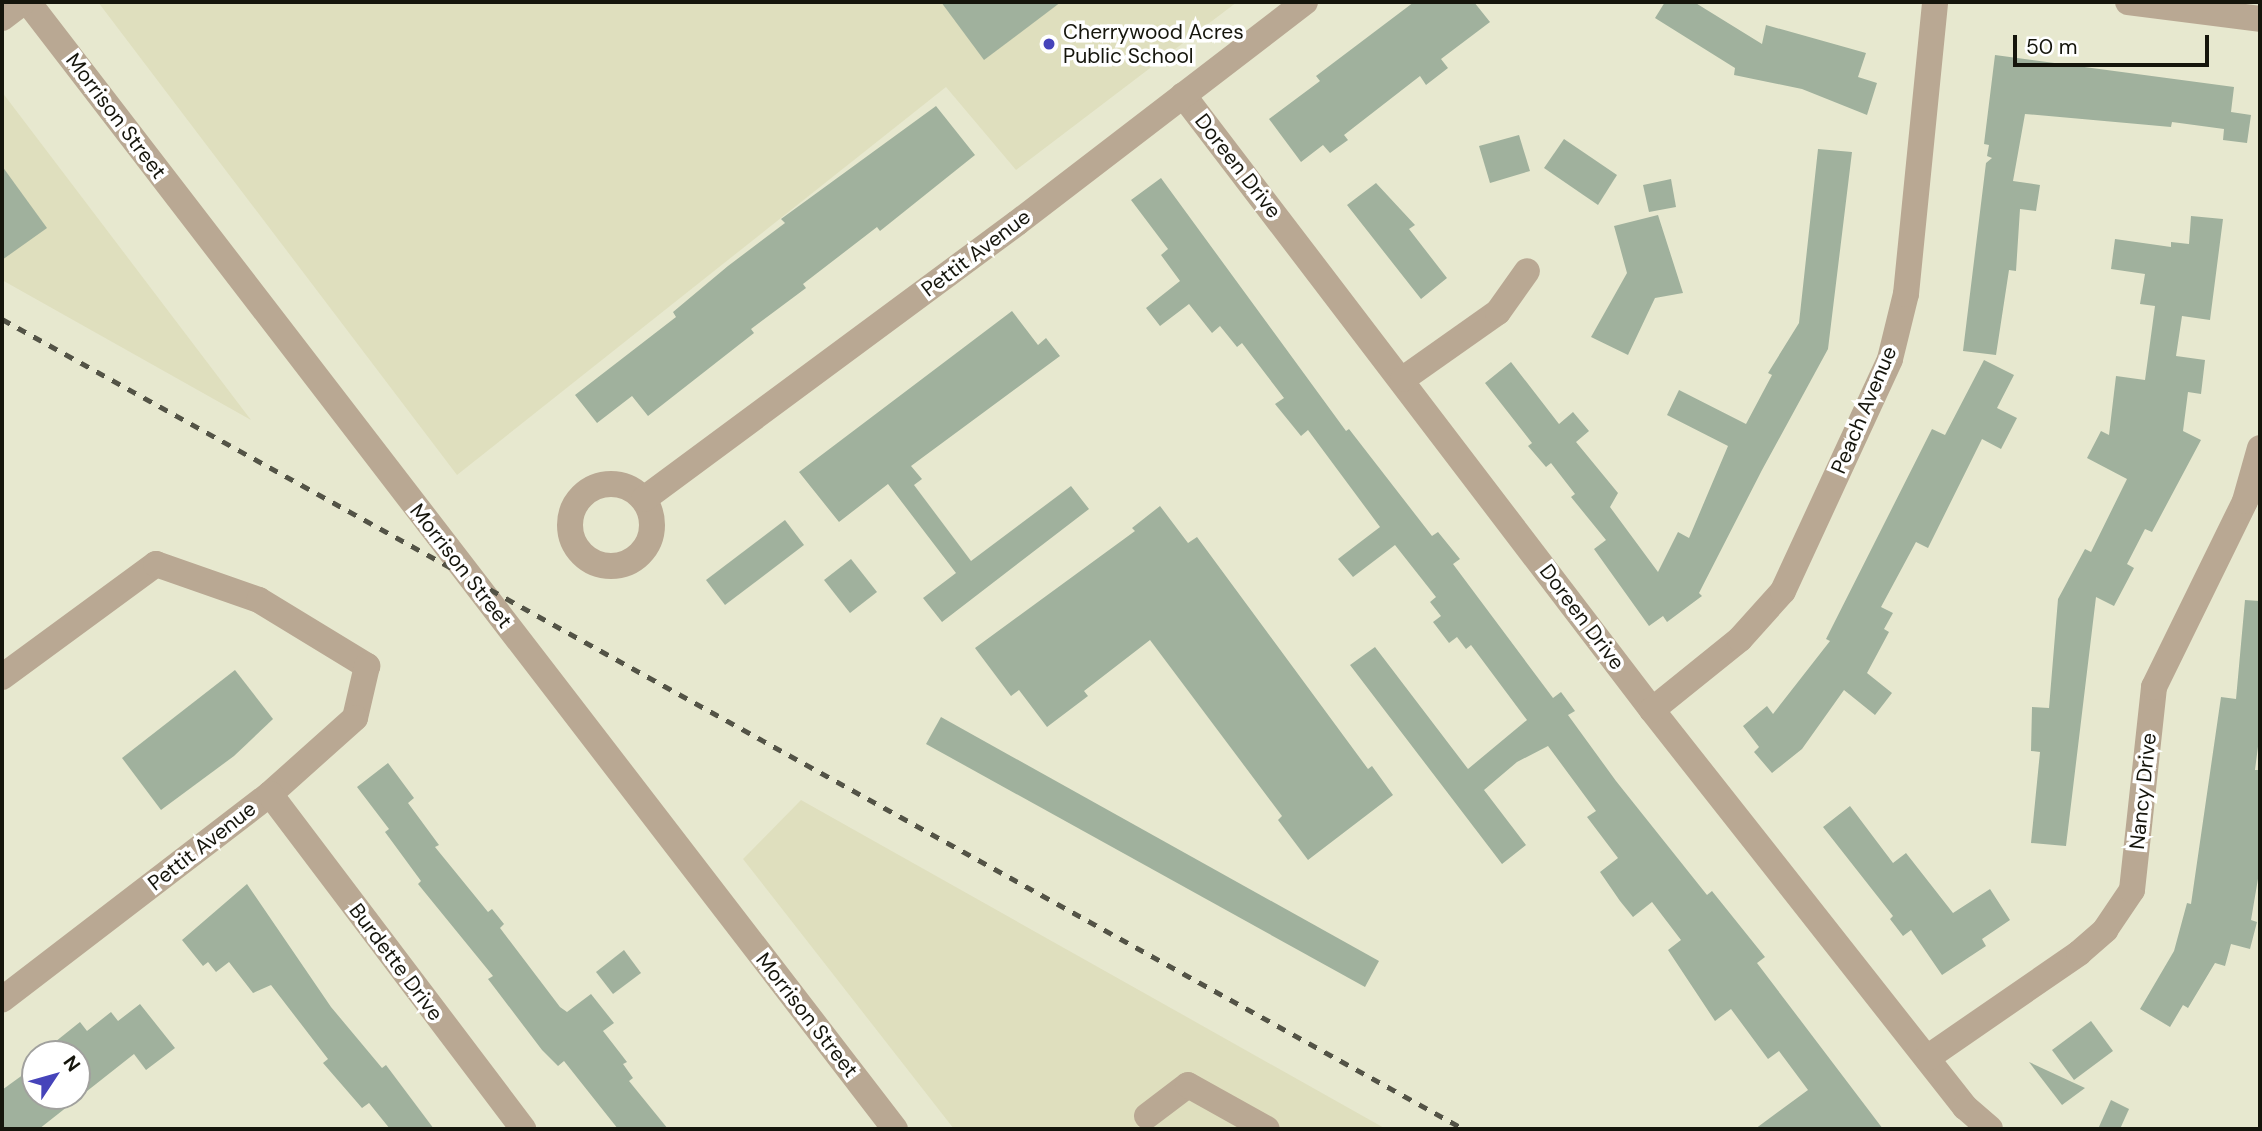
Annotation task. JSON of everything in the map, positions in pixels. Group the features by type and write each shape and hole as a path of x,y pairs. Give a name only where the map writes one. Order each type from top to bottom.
{"street":[{"path":"2,18 25,2"},
{"name":"Morrison Street","path":"25,2 895,1129"},
{"name":"Pettit Avenue","path":"643,499 1305,2"},
{"name":"Peach Avenue","path":"1652,710 1740,639 1783,591 1890,359 1906,294 1935,2"},
{"path":"2128,2 2260,19"},
{"name":"Doreen Drive","path":"1183,96 1403,379 1652,710 1965,1107 1990,1129"},
{"path":"1403,379 1498,312 1527,271"},
{"name":"Nancy Drive","path":"1927,1058 2079,953 2105,930 2132,890 2154,687 2253,507 2260,448"},
{"name":"Pettit Avenue","path":"2,677 156,564 259,600 367,667 355,718 270,794 2,1000"},
{"name":"Burdette Drive","path":"270,794 523,1129"},
{"path":"1145,1125 1188,1085 1267,1129"}],"shaded area":[{"path":"98,2 1237,2 1016,170 946,87 457,475"},
{"path":"2,92 251,420 2,280"},
{"path":"801,800 1386,1129 954,1129 743,859"}],"building":[{"path":"941,2 1061,2 984,60"},
{"path":"1414,2 1474,2 1490,22 1441,59 1448,68 1426,85 1420,76 1344,135 1348,140 1330,153 1323,145 1301,162 1269,119 1320,81 1316,76"},
{"path":"1665,2 1694,2 1762,44 1766,25 1866,53 1858,77 1877,83 1867,115 1802,89 1734,75 1735,68 1655,18"},
{"path":"1995,55 2234,87 2231,112 2251,115 2247,143 2223,140 2224,129 2172,122 2171,127 2025,114 2013,181 2040,185 2036,211 2020,209 2016,271 2009,270 1996,355 1963,351 1986,163 1992,158 1987,156 1989,145 1984,144"},
{"path":"936,106 975,155 880,231 877,227 803,284 806,288 751,329 754,333 648,416 632,396 597,423 575,395 676,317 673,312 785,223 781,219"},
{"path":"1519,135 1530,171 1490,183 1479,146"},
{"path":"1564,139 1617,175 1598,205 1544,168"},
{"path":"1818,149 1852,152 1828,349 1699,593 1702,596 1667,622 1663,616 1649,626 1594,549 1606,540 1571,497 1575,494 1551,463 1546,467 1528,446 1532,443 1485,383 1511,362 1559,424 1573,412 1589,431 1576,442 1618,493 1610,507 1658,572 1678,532 1689,538 1728,446 1667,415 1679,390 1746,424 1772,375 1768,373 1799,323"},
{"path":"2,166 47,228 2,260"},
{"path":"1161,178 1346,431 1349,429 1432,536 1438,532 1460,559 1453,564 1553,698 1561,692 1575,711 1568,715 1616,781 1707,895 1712,891 1765,957 1757,963 1883,1129 1755,1129 1808,1090 1779,1051 1768,1059 1731,1009 1715,1021 1668,950 1681,940 1652,902 1633,917 1620,901 1600,872 1618,858 1587,817 1596,811 1548,746 1517,762 1484,790 1526,845 1502,864 1350,665 1375,647 1468,769 1527,720 1471,645 1466,649 1457,637 1449,643 1433,622 1441,616 1430,602 1436,597 1395,545 1353,577 1338,559 1380,527 1308,430 1301,436 1275,404 1284,398 1242,343 1237,347 1220,326 1212,333 1189,304 1160,326 1146,308 1180,281 1161,255 1168,249 1131,200"},
{"path":"1671,179 1676,207 1649,212 1643,185"},
{"path":"1376,183 1415,225 1409,229 1447,278 1421,299 1347,205"},
{"path":"1658,215 1683,293 1655,298 1628,355 1591,337 1627,273 1614,226"},
{"path":"2191,216 2223,219 2210,320 2182,316 2176,356 2205,360 2201,394 2188,392 2183,431 2201,440 2152,532 2145,529 2127,564 2134,568 2114,606 2096,597 2066,846 2031,843 2040,752 2031,751 2032,707 2049,708 2058,599 2085,549 2091,552 2127,479 2087,458 2101,431 2109,435 2116,376 2145,380 2155,306 2140,304 2145,274 2111,269 2115,239 2171,247 2171,242 2189,244"},
{"path":"1012,311 1038,345 1046,338 1060,356 911,466 922,479 914,485 971,561 1071,486 1089,509 942,622 923,598 956,573 888,484 839,522 799,472"},
{"path":"1984,360 2014,375 1997,408 2017,418 2001,449 1982,439 1928,548 1916,542 1881,607 1893,613 1884,629 1889,632 1867,673 1892,693 1875,715 1844,690 1802,749 1772,773 1754,752 1759,747 1743,726 1767,706 1773,714 1830,641 1826,639 1932,429 1945,435"},
{"path":"1160,506 1188,543 1197,537 1368,769 1372,766 1393,795 1308,860 1278,820 1282,816 1150,640 1084,691 1088,696 1047,727 1019,690 1011,696 975,648 1135,531 1132,528"},
{"path":"785,520 804,545 725,605 706,580"},
{"path":"851,559 877,592 850,613 824,580"},
{"path":"2245,600 2260,601 2260,731 2255,770 2260,770 2260,867 2251,920 2257,922 2250,949 2231,944 2225,966 2215,963 2188,1008 2183,1005 2170,1027 2140,1009 2174,951 2187,903 2191,904 2221,697 2236,699"},
{"path":"235,670 273,719 234,756 161,810 122,758"},
{"path":"941,717 1379,961 1365,987 926,744"},
{"path":"388,763 414,798 408,803 439,845 435,847 488,912 492,909 504,924 500,928 560,1007 567,1012 591,994 614,1023 603,1031 627,1062 623,1064 633,1078 629,1081 668,1129 618,1129 564,1061 558,1066 542,1050 488,979 493,976 418,884 421,881 385,832 389,829 357,787"},
{"path":"1850,806 1893,863 1906,853 1953,913 1990,889 2010,920 1982,939 1986,946 1942,975 1911,930 1903,936 1890,919 1893,916 1823,827"},
{"path":"247,884 331,1007 382,1068 386,1065 434,1129 390,1129 369,1103 362,1108 323,1063 328,1059 271,985 253,993 229,962 216,972 208,962 203,966 182,940"},
{"path":"624,950 641,973 613,994 596,972"},
{"path":"140,1004 175,1048 146,1070 134,1054 91,1088 91,1040 58,1040 80,1022 87,1031 111,1012 118,1021"},
{"path":"2091,1021 2113,1051 2074,1080 2052,1050"},
{"path":"2029,1062 2085,1088 2062,1105"},
{"path":"21,1076 21,1110 63,1110 39,1129 2,1129 2,1090"},
{"path":"2111,1100 2129,1109 2120,1129 2098,1129"}],"railway":[{"path":"2,319 1464,1129"}],"place":[{"name":"Cherrywood Acres Public School","path":"1049,44"}]}
